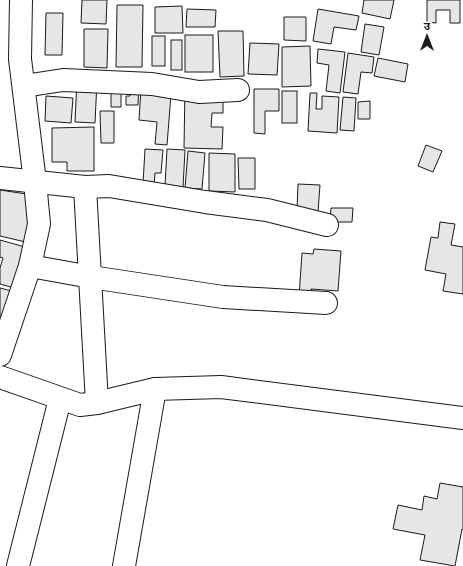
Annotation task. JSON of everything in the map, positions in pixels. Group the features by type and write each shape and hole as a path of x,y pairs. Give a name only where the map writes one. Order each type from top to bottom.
{"street":[{"path":"0,355 30,266 39,224 36,182 20,59 21,0"},
{"path":"24,86 63,80 152,84 199,92 238,90"},
{"path":"0,178 86,187 109,186 205,202 267,210 327,225"},
{"path":"86,187 97,403"},
{"path":"30,266 90,277 223,297 326,303"},
{"path":"0,377 80,405 97,403 155,390 221,387 463,418"},
{"path":"124,566 155,390"},
{"path":"18,566 60,399"}],"building":[{"path":"82,0 107,0 106,24 81,23"},
{"path":"364,0 394,0 390,19 362,13"},
{"path":"427,0 460,0 460,23 450,23 450,10 436,10 436,23 427,22"},
{"path":"117,5 143,5 142,67 116,67"},
{"path":"182,6 183,33 155,33 155,7"},
{"path":"187,9 216,10 215,27 186,27"},
{"path":"318,9 359,16 356,30 334,27 331,44 313,41"},
{"path":"46,13 63,13 62,55 45,55"},
{"path":"284,17 306,17 306,41 284,40"},
{"path":"365,24 384,27 379,55 361,52"},
{"path":"84,29 108,29 107,68 84,67"},
{"path":"218,31 243,31 244,76 220,77"},
{"path":"185,35 213,35 213,72 185,72"},
{"path":"152,36 165,36 165,66 152,66"},
{"path":"171,40 182,40 182,70 171,70"},
{"path":"250,43 279,44 277,75 248,74"},
{"path":"310,46 311,86 282,87 282,47"},
{"path":"318,49 345,52 340,93 326,91 329,65 317,63"},
{"path":"348,53 374,57 372,73 361,72 358,94 343,92"},
{"path":"378,58 408,64 405,82 374,76"},
{"path":"77,80 97,81 95,123 75,122"},
{"path":"121,81 121,107 111,107 111,92"},
{"path":"172,82 167,145 155,144 157,122 139,120 141,89"},
{"path":"139,83 138,105 126,105 126,96 130,96 130,88"},
{"path":"185,85 223,86 223,113 212,113 211,127 223,127 222,149 184,148"},
{"path":"254,89 279,89 279,111 265,111 265,134 254,133"},
{"path":"282,91 297,91 297,123 282,123"},
{"path":"310,93 317,93 316,109 322,109 322,96 339,97 337,133 308,131"},
{"path":"46,96 73,98 71,123 45,121"},
{"path":"343,97 356,98 354,131 340,130"},
{"path":"370,101 370,119 358,119 358,102"},
{"path":"100,111 114,111 114,143 101,143"},
{"path":"94,127 94,171 67,171 67,162 52,162 52,128"},
{"path":"426,145 442,151 433,172 418,166"},
{"path":"145,149 163,150 161,173 155,173 154,185 143,184"},
{"path":"167,149 185,150 183,188 165,186"},
{"path":"188,151 205,153 202,189 185,188"},
{"path":"209,153 235,154 235,192 209,191"},
{"path":"238,158 255,158 255,189 239,189"},
{"path":"298,184 320,185 318,212 297,210"},
{"path":"0,190 33,195 30,243 0,236"},
{"path":"331,208 353,208 352,222 330,222"},
{"path":"440,222 455,224 451,245 463,247 463,294 443,291 446,274 425,270 431,237 438,238"},
{"path":"0,240 25,247 14,288 0,284 0,268 3,258 0,257"},
{"path":"314,249 341,251 338,291 311,289 310,298 299,297 302,253 313,254"},
{"path":"0,288 16,292 8,321 0,319"},
{"path":"440,483 463,487 463,530 462,529 455,566 420,560 425,535 393,529 398,505 422,510 424,496 437,499"}]}
